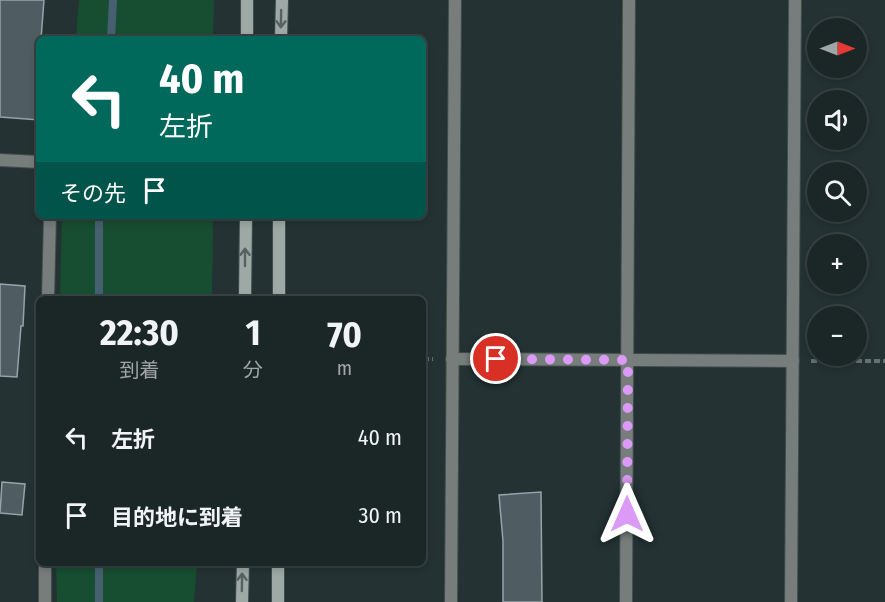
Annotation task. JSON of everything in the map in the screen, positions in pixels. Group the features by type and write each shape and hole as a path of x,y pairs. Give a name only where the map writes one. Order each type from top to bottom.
{"street":[{"path":"247,0 247,36"},
{"path":"281,36 282,0"},
{"path":"451,602 455,0"},
{"path":"626,602 629,0"},
{"path":"791,602 795,0"},
{"path":"0,160 36,162"},
{"path":"48,296 50,219"},
{"path":"245,296 246,219"},
{"path":"279,219 279,296"},
{"path":"452,359 793,361"},
{"path":"45,566 45,602"},
{"path":"242,602 243,566"},
{"path":"278,566 278,602"}],"path":[{"path":"793,361 885,361"}],"green space":[{"path":"79,0 214,0 213,36 76,36"},
{"path":"62,219 213,219 212,296 60,296"},
{"path":"56,566 197,566 194,602 57,602"}],"building":[{"path":"0,0 44,0 41,36 36,36 36,120 0,117"},
{"path":"0,284 25,286 17,377 0,376"},
{"path":"2,482 25,484 22,515 0,513"},
{"path":"541,492 542,602 503,602 503,541 499,495"}],"waterway":[{"path":"111,36 113,0"},
{"path":"99,219 99,296"},
{"path":"99,566 99,602"}],"route":[{"path":"496,359 628,360 627,514"}]}
